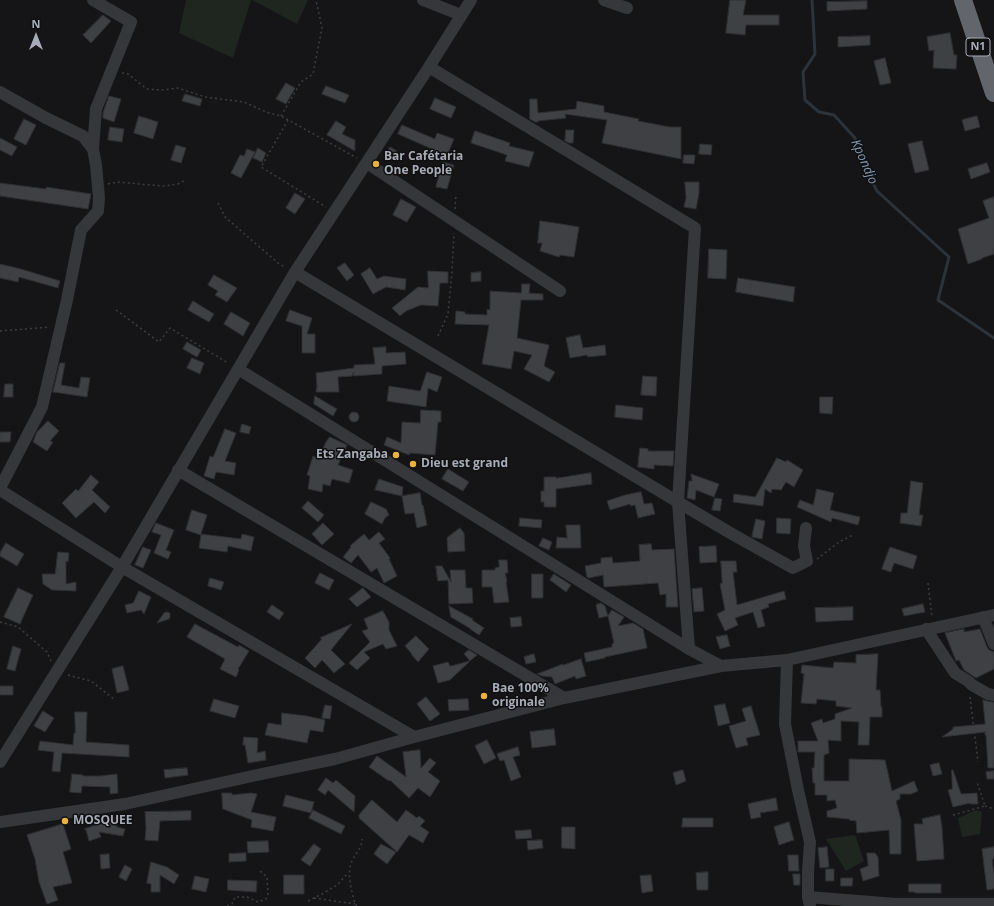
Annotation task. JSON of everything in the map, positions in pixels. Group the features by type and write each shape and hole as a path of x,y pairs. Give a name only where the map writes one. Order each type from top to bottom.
{"highway":[{"name":"N1","path":"963,0 994,93"}],"street":[{"path":"93,0 130,22 96,109 93,149 99,198 98,211 81,230 67,300 42,406 0,489 122,567 414,737"},
{"path":"424,0 462,15"},
{"path":"0,762 122,567 295,272 367,163 471,0"},
{"path":"604,0 626,8"},
{"path":"429,67 695,228 678,502 689,650"},
{"path":"0,92 46,118 83,136 93,149"},
{"path":"367,163 560,291"},
{"path":"295,272 678,502 793,568 807,560 804,546 806,528"},
{"path":"238,369 689,650 721,666"},
{"path":"178,470 564,698"},
{"path":"0,822 125,804 335,759 564,698 721,666 787,660 988,616 994,644"},
{"path":"930,629 955,673 972,685 988,694 994,695"},
{"path":"787,660 785,724 810,842 808,872 809,901 896,904 994,904"}],"path":[{"path":"281,116 301,82 313,74 322,28 316,0"},
{"path":"110,70 128,74 147,89 178,88 205,97 244,102 266,112 281,116 367,163"},
{"path":"288,120 261,168 334,213"},
{"path":"98,186 117,182 163,186 178,184 185,180"},
{"path":"438,336 448,314 456,195"},
{"path":"218,202 225,217 278,263 295,272"},
{"path":"116,310 159,342 170,328 238,369"},
{"path":"0,331 46,328 61,325"},
{"path":"807,560 818,558 839,542 852,535"},
{"path":"928,583 930,629"},
{"path":"968,681 978,762"},
{"path":"977,782 985,806"},
{"path":"953,815 985,806 994,809"},
{"path":"314,898 356,905 349,872 351,862 355,854 362,847 362,839"},
{"path":"227,906 232,904 235,897 247,897 258,902 266,899 268,894 267,877 259,870"},
{"path":"308,901 337,885 349,872"}],"shaded area":[{"path":"186,0 251,0 233,58 179,33"},
{"path":"252,0 308,0 297,24"},
{"path":"976,810 982,812 980,834 962,837 958,818"},
{"path":"855,835 864,861 846,871 826,839"}],"building":[{"path":"730,0 746,0 743,15 779,15 779,25 746,25 745,35 726,33"},
{"path":"867,1 867,9 827,11 827,2"},
{"path":"103,15 111,21 91,43 83,35"},
{"path":"950,33 954,55 957,55 956,69 933,68 934,50 929,51 927,37"},
{"path":"870,36 870,45 838,47 838,37"},
{"path":"885,58 891,83 880,85 874,61"},
{"path":"286,83 295,88 286,104 276,99"},
{"path":"326,86 349,95 345,103 322,94"},
{"path":"185,94 202,99 200,106 182,101"},
{"path":"109,96 121,99 114,122 103,118 103,113"},
{"path":"435,98 456,107 451,118 430,109"},
{"path":"530,99 537,99 538,113 576,109 577,101 604,106 604,112 639,119 638,121 670,127 681,127 681,159 602,143 607,120 565,114 566,118 535,122 530,119"},
{"path":"139,116 158,122 153,139 134,133"},
{"path":"977,116 980,127 965,131 962,120"},
{"path":"24,119 36,125 26,145 14,139"},
{"path":"336,121 346,127 342,134 355,140 355,151 327,135"},
{"path":"402,125 435,139 437,133 454,139 446,158 431,152 432,149 398,134"},
{"path":"110,127 124,129 122,142 108,140"},
{"path":"566,130 574,130 573,143 565,141"},
{"path":"475,131 510,143 509,146 534,152 529,167 505,161 507,155 471,143"},
{"path":"0,138 17,147 12,156 0,150"},
{"path":"922,141 929,170 915,173 908,144"},
{"path":"700,144 712,145 711,155 699,154"},
{"path":"176,145 186,148 181,163 171,160"},
{"path":"390,147 397,151 393,158 386,154"},
{"path":"258,148 266,153 262,162 253,158"},
{"path":"247,149 255,152 241,178 231,173 240,155 244,156"},
{"path":"684,155 695,155 694,164 683,163"},
{"path":"443,162 454,165 447,189 436,187"},
{"path":"987,163 990,172 971,179 968,169"},
{"path":"685,182 699,182 699,193 696,209 684,207 686,198"},
{"path":"0,183 46,189 46,187 91,194 88,209 0,196"},
{"path":"295,193 305,199 295,214 286,208"},
{"path":"994,197 994,254 968,264 958,229 989,218 983,201"},
{"path":"401,199 416,207 407,222 393,215"},
{"path":"540,221 579,227 574,257 560,255 559,257 540,251 542,243 538,243"},
{"path":"709,249 727,250 726,279 708,278"},
{"path":"345,263 354,275 347,281 337,268"},
{"path":"0,264 60,281 58,288 19,277 18,282 0,278"},
{"path":"370,268 377,279 384,276 406,279 405,290 386,287 373,294 361,274"},
{"path":"428,271 448,272 448,283 440,283 438,306 421,305 406,311 400,316 392,308 418,287 428,288"},
{"path":"481,272 481,281 471,282 471,273"},
{"path":"214,275 237,288 227,302 215,295 218,291 208,285"},
{"path":"738,278 795,287 793,302 736,292"},
{"path":"522,284 530,284 529,293 543,294 543,300 521,300 517,338 549,345 544,366 555,372 549,382 524,369 532,355 514,351 511,369 482,364 489,325 455,324 456,311 465,312 465,314 487,315 487,309 490,310 490,291 521,293"},
{"path":"193,301 214,314 209,322 188,310"},
{"path":"290,310 312,318 307,334 315,334 315,353 302,353 302,326 286,321"},
{"path":"231,312 250,323 243,336 224,324"},
{"path":"580,335 583,348 605,345 606,355 588,357 587,355 570,358 566,338"},
{"path":"187,342 201,350 197,357 183,349"},
{"path":"386,347 386,353 405,352 406,364 382,366 382,374 353,376 354,372 352,376 338,377 339,392 316,392 316,373 354,368 354,365 375,364 373,348"},
{"path":"192,358 204,363 200,374 187,368"},
{"path":"60,363 65,363 61,385 79,388 81,377 90,378 87,397 53,392"},
{"path":"427,372 442,377 437,392 428,388 426,407 387,401 389,386 420,391"},
{"path":"643,376 657,377 656,396 641,395"},
{"path":"5,384 13,384 13,397 4,397"},
{"path":"315,396 337,409 333,416 314,404"},
{"path":"820,397 833,397 832,414 820,413"},
{"path":"616,405 643,408 642,420 615,417"},
{"path":"421,410 441,411 441,422 438,422 435,455 410,453 409,455 384,445 387,437 401,443 402,422 420,423"},
{"path":"352,412 356,412 358,413 358,421 352,422 349,419 349,415"},
{"path":"48,421 59,431 50,441 53,442 47,451 33,442 37,432"},
{"path":"242,424 251,427 249,434 240,432"},
{"path":"225,429 236,433 225,461 236,463 234,475 216,472 214,479 204,476 210,456 213,457"},
{"path":"0,432 11,432 10,442 0,442"},
{"path":"330,437 347,445 338,465 353,470 349,483 332,479 330,486 323,484 322,492 308,489 310,476 307,475 313,456 318,458 320,450 322,451"},
{"path":"640,448 648,449 648,451 674,451 673,466 654,465 654,469 638,467"},
{"path":"777,458 786,462 787,460 803,470 794,487 786,482 781,490 772,489 771,493 765,489 763,506 733,502 734,494 755,497"},
{"path":"448,469 469,482 463,491 442,479"},
{"path":"591,473 592,484 556,489 556,507 544,507 544,502 541,502 541,491 544,491 544,477 556,478"},
{"path":"691,474 719,484 714,497 696,490 695,500 687,498 689,481 692,481"},
{"path":"91,475 99,482 92,490 110,507 105,513 94,502 76,518 62,503 76,489 78,491"},
{"path":"379,479 403,487 402,496 375,490"},
{"path":"911,481 923,483 919,515 923,515 921,526 900,523 901,513 907,513"},
{"path":"817,489 834,493 830,510 860,517 858,525 832,518 831,522 797,507 800,500 813,505"},
{"path":"641,492 644,504 652,503 655,514 638,518 635,505 631,506 630,504 610,510 607,501"},
{"path":"420,493 427,525 417,528 414,513 405,514 402,496"},
{"path":"715,498 722,499 720,511 712,510"},
{"path":"308,501 324,515 318,522 302,508"},
{"path":"371,502 386,509 389,515 385,518 382,524 365,514"},
{"path":"192,510 207,515 201,534 241,539 242,534 254,537 251,551 228,546 227,552 199,548 201,535 186,530"},
{"path":"520,518 542,520 541,528 519,526"},
{"path":"777,518 791,519 790,534 777,533"},
{"path":"756,519 765,521 762,539 752,537"},
{"path":"156,523 174,530 166,550 171,552 168,559 154,553 161,535 152,532"},
{"path":"323,523 334,534 322,545 312,534"},
{"path":"566,525 580,525 581,548 556,548 557,537 567,538"},
{"path":"460,528 464,533 465,551 448,552 447,538"},
{"path":"379,532 385,539 379,543 390,558 389,559 397,576 384,583 377,568 371,572 358,555 351,563 343,557 351,547 350,546 364,534 369,540"},
{"path":"543,538 552,542 549,550 539,546"},
{"path":"6,543 24,554 17,566 0,556 0,553"},
{"path":"651,544 652,550 674,549 678,607 666,607 666,594 660,595 658,583 604,587 603,575 589,578 587,577 585,566 601,563 601,558 612,557 613,563 640,561 639,545"},
{"path":"716,546 717,562 700,563 699,547"},
{"path":"143,547 151,550 143,568 135,565"},
{"path":"890,547 917,556 913,569 894,563 891,572 882,569"},
{"path":"58,552 69,553 68,562 66,561 66,584 76,582 76,591 52,590 43,584 42,574 55,574"},
{"path":"499,560 507,560 508,573 505,573 509,602 494,603 492,587 482,587 482,570 495,570 495,568 499,567"},
{"path":"721,561 736,561 737,572 733,572 737,605 784,591 786,599 768,604 769,607 761,610 765,626 758,628 753,612 735,618 738,625 725,631 717,614 725,610 720,584 722,583"},
{"path":"436,566 442,566 451,582 450,570 465,570 466,588 472,588 473,603 449,604 448,580 438,581"},
{"path":"320,573 334,580 329,590 315,583"},
{"path":"532,574 543,574 543,598 532,598"},
{"path":"554,574 571,585 566,592 550,580"},
{"path":"210,578 224,582 221,590 208,586"},
{"path":"18,588 33,595 20,624 4,617"},
{"path":"363,588 371,597 357,607 349,599"},
{"path":"702,588 704,611 694,612 692,589"},
{"path":"139,591 151,597 144,614 141,610 127,613 125,605 133,603"},
{"path":"601,603 605,606 608,616 599,618 596,605"},
{"path":"923,604 925,612 904,616 902,609"},
{"path":"272,605 284,613 279,620 267,612"},
{"path":"449,606 473,619 472,620 484,628 479,635 451,617"},
{"path":"853,607 853,620 816,622 815,608"},
{"path":"612,610 624,617 618,626 633,623 643,629 647,648 586,662 584,653 612,647 612,644 614,643 608,616"},
{"path":"383,611 389,622 389,630 397,646 386,649 383,644 364,652 370,658 357,670 349,663 370,642 362,631 368,629 364,619"},
{"path":"164,613 170,613 169,619 157,623"},
{"path":"521,617 522,626 511,627 510,618"},
{"path":"195,624 238,647 239,645 249,651 238,669 239,670 236,677 220,669 225,659 187,637"},
{"path":"352,624 331,650 345,664 334,673 322,660 315,668 305,658 322,639 320,638"},
{"path":"964,629 964,632 980,629 987,647 989,650 994,652 994,669 976,678 964,670 959,660 956,661 945,633"},
{"path":"727,635 730,646 720,649 716,637"},
{"path":"416,636 429,649 418,662 405,646"},
{"path":"13,646 21,649 15,671 7,669"},
{"path":"469,650 477,655 470,661 464,654"},
{"path":"534,654 536,662 526,664 524,657"},
{"path":"878,654 876,690 880,690 882,717 870,717 869,745 858,745 859,722 841,721 841,741 828,740 829,753 824,755 824,781 849,781 849,759 885,760 892,791 914,781 918,791 911,794 900,794 900,799 896,801 901,820 901,854 890,854 889,830 857,833 856,821 827,817 827,811 837,808 835,800 827,801 827,795 815,795 815,783 813,783 812,768 814,768 815,752 798,752 798,741 818,741 811,723 822,719 823,723 835,719 835,714 852,708 836,706 836,701 817,699 816,704 801,703 804,674 801,673 802,665 833,668 834,662 856,663 856,655"},
{"path":"581,659 586,676 576,679 575,676 555,684 552,677 537,674 563,664"},
{"path":"470,661 450,680 438,683 433,666 448,662 450,666"},
{"path":"123,666 129,690 117,693 112,669"},
{"path":"0,686 13,686 13,695 0,695"},
{"path":"426,697 440,714 430,721 417,704"},
{"path":"214,699 239,706 235,718 210,711"},
{"path":"468,699 469,710 449,711 448,700"},
{"path":"983,700 994,702 994,768 988,768 985,732 942,737 953,729 953,727 985,724"},
{"path":"725,704 730,723 718,726 714,706"},
{"path":"325,705 332,706 330,719 322,718"},
{"path":"751,706 760,735 746,738 748,745 736,748 729,726 746,721 742,709"},
{"path":"43,711 54,718 45,732 34,726"},
{"path":"75,712 87,712 86,742 129,745 129,757 62,753 60,772 52,771 54,752 38,750 40,741 73,745 75,733"},
{"path":"282,713 325,720 323,732 310,730 307,743 265,735 268,723 281,725"},
{"path":"554,729 556,745 532,748 530,732"},
{"path":"244,737 258,738 257,753 265,751 266,760 248,763 245,745 243,745"},
{"path":"487,740 496,758 484,764 475,746"},
{"path":"518,747 520,755 513,757 521,777 511,781 504,760 500,761 497,754"},
{"path":"420,750 421,768 430,758 436,763 428,772 440,781 430,797 418,788 409,798 390,780 389,781 369,767 377,756 406,777 403,752"},
{"path":"939,763 942,774 933,776 930,765"},
{"path":"187,768 188,775 165,778 164,770"},
{"path":"683,770 686,781 676,785 673,773"},
{"path":"952,770 961,794 977,793 978,804 970,803 953,807 948,790 952,789"},
{"path":"994,771 994,779 987,779 986,772"},
{"path":"72,774 83,776 100,776 117,774 118,793 110,794 110,787 82,786 81,793 70,792"},
{"path":"326,778 333,783 336,780 355,796 354,812 328,790 325,795 318,790"},
{"path":"222,793 232,793 232,795 251,793 257,794 251,812 276,817 273,831 251,827 252,820 223,809"},
{"path":"286,795 314,802 311,813 283,806"},
{"path":"776,798 778,810 760,813 761,817 751,819 748,804"},
{"path":"372,800 397,822 406,810 417,818 419,816 425,821 420,826 429,832 423,843 409,835 397,852 359,818 359,815"},
{"path":"313,810 345,826 341,834 309,818"},
{"path":"191,811 191,820 160,821 158,841 145,840 145,812"},
{"path":"940,815 944,859 917,861 914,824 923,824 922,819"},
{"path":"114,816 117,827 125,829 123,836 99,832 101,837 89,841 86,830 84,829 107,821 107,818"},
{"path":"683,818 713,818 713,827 682,827"},
{"path":"789,822 794,840 779,845 774,827"},
{"path":"63,824 71,849 63,852 72,883 53,887 58,900 47,904 39,882 35,859 27,835"},
{"path":"562,827 575,827 575,849 562,848"},
{"path":"531,830 532,838 516,839 515,831"},
{"path":"542,840 543,848 528,850 527,841"},
{"path":"268,841 269,852 248,853 247,842"},
{"path":"314,844 321,849 310,866 301,860"},
{"path":"381,844 396,852 387,864 374,854"},
{"path":"827,847 829,867 820,868 818,848"},
{"path":"994,847 994,859 992,859 994,889 987,890 982,849"},
{"path":"246,853 246,861 229,862 229,854"},
{"path":"867,853 875,853 878,857 879,876 863,881 860,869 868,866"},
{"path":"109,854 110,868 101,869 100,855"},
{"path":"788,855 798,855 799,871 789,871"},
{"path":"151,862 167,867 179,875 174,884 160,875 160,892 151,892 151,884 147,883"},
{"path":"125,865 132,869 126,881 119,877"},
{"path":"826,869 834,869 834,881 826,881"},
{"path":"708,872 708,890 697,890 696,873"},
{"path":"793,874 800,874 800,885 794,885"},
{"path":"284,875 304,875 304,894 284,894"},
{"path":"651,875 653,891 642,893 640,876"},
{"path":"195,876 209,879 206,892 192,889"},
{"path":"841,878 853,878 852,886 841,886"},
{"path":"228,880 257,881 256,892 228,890"},
{"path":"909,884 941,884 941,893 909,892"}],"waterway":[{"name":"Kpondjo","path":"812,0 815,54 803,72 805,100 819,112 834,115 855,138 862,162 877,191 949,257 938,300 994,338"}],"place":[{"name":"Bar Cafétaria One People","path":"376,164"},
{"name":"Ets Zangaba","path":"396,455"},
{"name":"Dieu est grand","path":"413,464"},
{"name":"Bae 100% originale","path":"484,696"},
{"name":"MOSQUEE","path":"65,821"}]}
